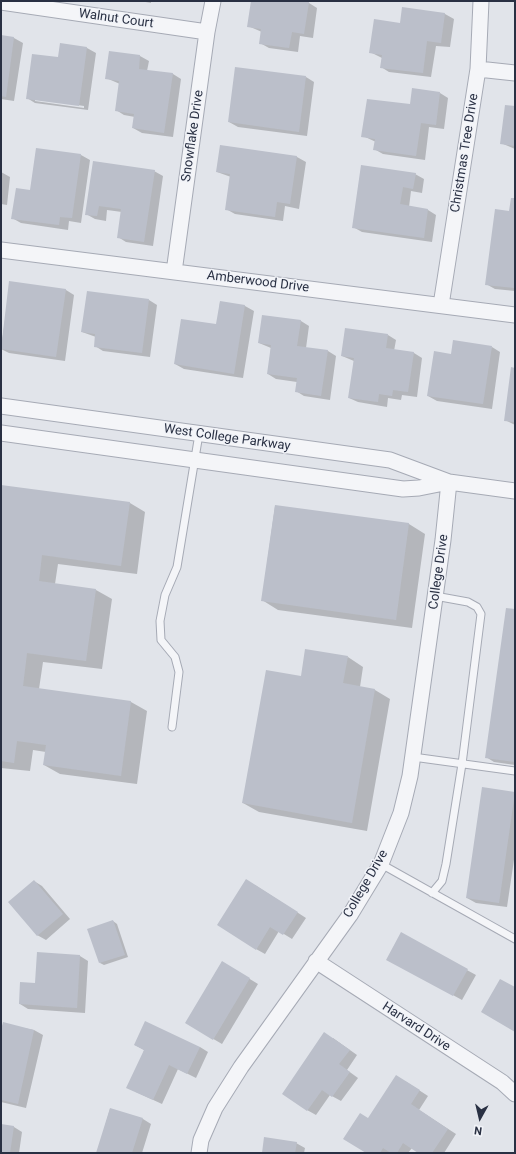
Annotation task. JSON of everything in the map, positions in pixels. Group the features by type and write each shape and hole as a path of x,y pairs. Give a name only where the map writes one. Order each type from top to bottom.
{"street":[{"name":"Snowflake Drive","path":"174,272 207,32 213,1"},
{"name":"Christmas Tree Drive","path":"441,304 478,69 481,1"},
{"name":"Walnut Court","path":"1,2 207,32"},
{"path":"478,69 515,74"},
{"name":"Amberwood Drive","path":"1,250 441,304 515,315"},
{"name":"West College Parkway","path":"1,406 390,460 449,482 515,491"},
{"name":"West College Parkway","path":"1,433 402,489 419,488 449,482"},
{"name":"College Drive","path":"198,1153 201,1140 223,1097 241,1067 350,915 381,864 401,813 413,757 449,482"},
{"name":"Harvard Drive","path":"316,961 502,1082 515,1094"}],"lane":[{"path":"172,727 179,672 175,657 161,640 160,621 165,595 177,567 196,460 199,434"},
{"path":"432,893 442,880 446,864 462,764 481,614 477,607 468,602 435,596"},
{"path":"413,757 515,771"},
{"path":"381,864 515,939"}],"building":[{"path":"251,1 309,2 304,34 292,32 289,48 259,44 261,29 247,27"},
{"path":"402,7 445,13 441,43 427,41 423,73 380,68 382,55 369,53 374,19 400,23"},
{"path":"1,35 14,37 6,97 1,96"},
{"path":"60,43 87,47 79,106 26,99 32,54 58,57"},
{"path":"109,51 140,55 139,69 173,73 164,133 132,128 134,114 115,111 119,81 105,79"},
{"path":"235,67 306,76 299,132 228,122"},
{"path":"412,88 440,92 436,125 421,123 416,156 373,150 375,139 361,137 367,99 410,104"},
{"path":"505,105 515,106 515,146 500,144"},
{"path":"220,145 297,156 290,204 277,202 275,217 225,210 230,174 216,172"},
{"path":"36,148 81,154 72,218 60,217 59,225 11,219 16,188 30,190"},
{"path":"93,161 155,170 144,242 117,238 121,209 99,206 97,216 85,215"},
{"path":"361,165 416,173 413,189 403,187 400,204 428,209 424,238 352,228"},
{"path":"511,198 515,198 515,288 485,285 495,209 509,211"},
{"path":"9,281 66,289 56,357 1,349"},
{"path":"87,291 149,299 142,353 94,347 95,334 81,332"},
{"path":"220,301 245,305 234,374 174,364 181,319 216,324"},
{"path":"262,315 301,320 297,346 328,350 321,396 295,392 297,378 267,374 271,345 258,343"},
{"path":"345,328 388,334 386,348 414,352 408,392 393,390 392,396 379,394 378,402 348,398 354,358 341,356"},
{"path":"453,340 492,346 483,404 427,396 434,351 451,354"},
{"path":"511,367 515,368 515,422 504,421"},
{"path":"1,485 130,502 121,566 42,555 39,581 96,589 86,661 27,653 23,686 131,701 121,776 43,765 46,745 17,741 14,763 1,761"},
{"path":"275,505 409,523 396,620 261,601"},
{"path":"506,608 515,609 515,762 485,758"},
{"path":"305,649 348,656 343,683 375,689 352,823 242,803 266,670 301,676"},
{"path":"482,787 515,792 499,903 466,898"},
{"path":"246,879 298,912 283,935 270,927 256,950 217,925"},
{"path":"34,880 63,914 37,936 8,902"},
{"path":"113,920 125,955 99,963 87,929"},
{"path":"401,932 468,969 453,996 386,960"},
{"path":"37,952 80,955 77,1008 19,1004 20,982 35,983"},
{"path":"222,961 250,978 213,1040 185,1023"},
{"path":"500,979 515,987 515,1032 481,1012"},
{"path":"145,1021 200,1047 187,1074 169,1065 153,1100 126,1088 144,1050 134,1045"},
{"path":"3,1022 34,1030 18,1104 1,1100 1,1030"},
{"path":"324,1032 350,1050 339,1064 350,1072 332,1097 322,1090 307,1111 282,1094"},
{"path":"396,1075 420,1090 411,1104 448,1129 432,1153 418,1153 403,1143 397,1153 391,1153 383,1148 380,1153 366,1153 343,1139 360,1113 368,1118"},
{"path":"110,1108 143,1118 132,1153 96,1153"},
{"path":"1,1124 14,1126 10,1153 1,1153"},
{"path":"264,1137 297,1142 295,1153 262,1153"}]}
